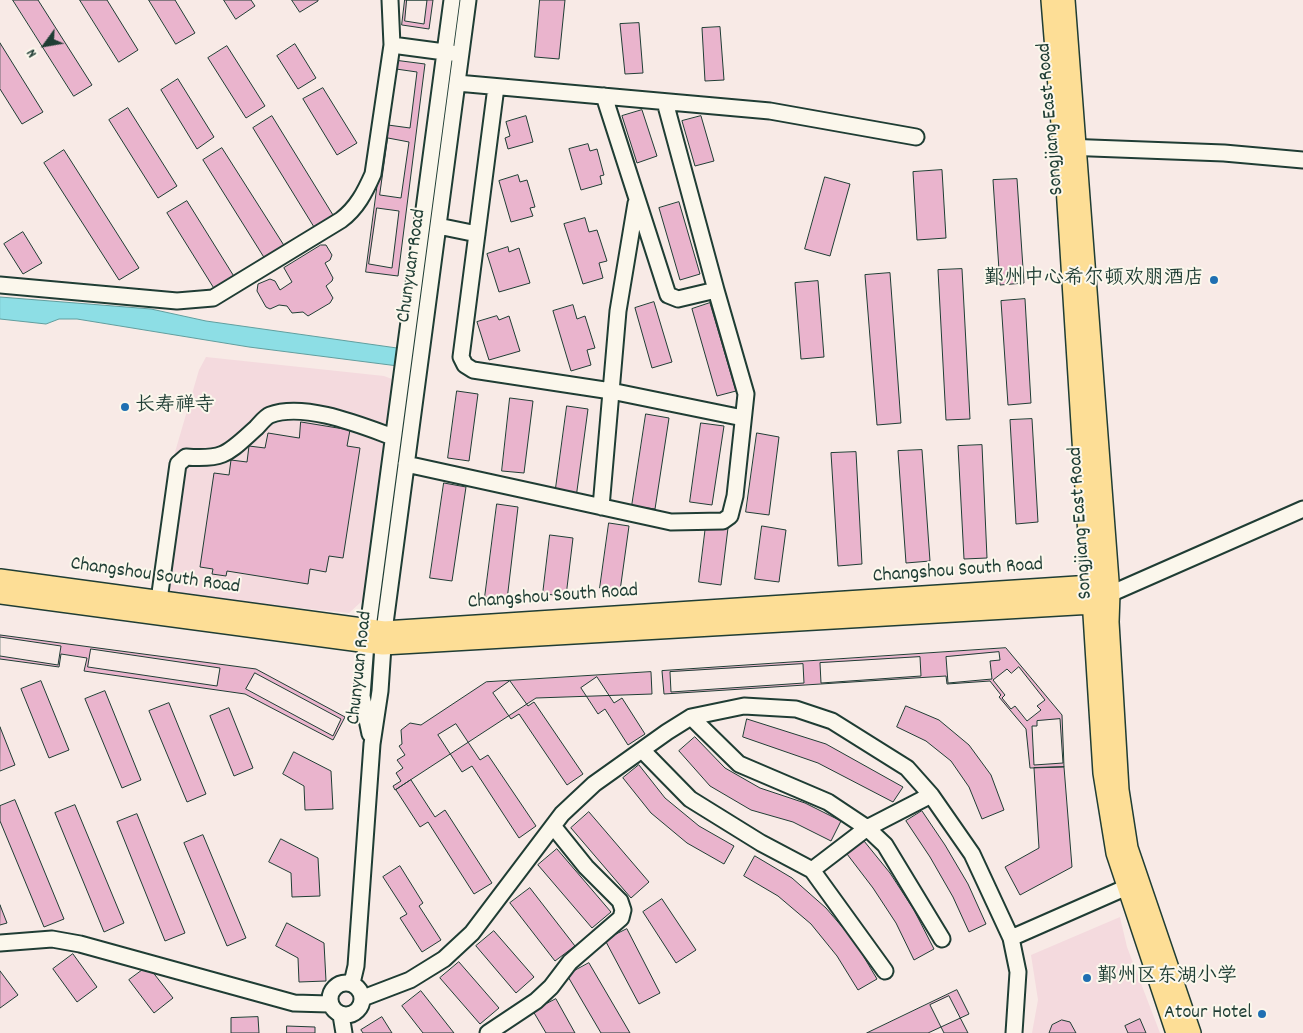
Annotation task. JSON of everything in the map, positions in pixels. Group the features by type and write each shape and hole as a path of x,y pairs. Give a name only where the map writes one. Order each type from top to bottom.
{"main road":[{"name":"Songjiang East Road","path":"1051,0 1070,148 1110,594 1109,622 1118,790 1128,848 1191,1033"},
{"name":"Songjiang East Road","path":"1065,0 1070,148 1103,773 1116,853 1176,1033"},
{"name":"Changshou South Road","path":"0,579 159,600 375,637 1092,585"},
{"path":"1092,585 1110,594"},
{"name":"Changshou South Road","path":"0,594 375,637 1093,604 1110,594"}],"street":[{"path":"0,285 177,301 213,298 341,220 355,206 365,192 373,174 392,45 390,0"},
{"name":"Chunyuan Road","path":"372,744 380,691 375,637 393,437 452,0"},
{"name":"Chunyuan Road","path":"372,744 362,696 375,637 406,464 468,0"},
{"path":"392,45 444,51 461,55"},
{"path":"457,83 770,111 916,137"},
{"path":"496,87 461,357 465,365 473,370 611,391 743,418"},
{"path":"604,96 668,295 678,299 716,290"},
{"path":"406,464 671,522 723,521 730,516 735,496 746,394 665,102"},
{"path":"1070,148 1224,153 1303,160"},
{"path":"601,507 618,311 637,199"},
{"path":"438,226 477,234"},
{"path":"159,600 178,464 186,458 209,459 227,453 269,416 301,411 361,425 393,437"},
{"name":"Changshou South Road","path":"1110,594 1303,509"},
{"path":"363,998 410,980 444,959 472,933 562,814 594,784 691,717 744,706 796,709 832,721 907,768 931,795 972,854 1011,938 1018,972 1014,1033"},
{"path":"691,717 739,764 828,802 867,828 885,845 942,939"},
{"path":"352,983 356,966 372,744"},
{"path":"642,750 690,799 812,870 885,971"},
{"path":"812,870 867,828 931,795"},
{"path":"488,1033 536,1001 551,987 570,962 621,918 623,910 620,901 586,867 553,826"},
{"path":"1011,938 1127,887"},
{"path":"0,943 52,939 80,944 294,1003 329,1004 341,1015 344,1033"},
{"path":"329,1004 329,993 338,983 352,983 359,990 363,998 360,1008 355,1013 341,1015"}],"shaded area":[{"path":"206,357 384,376 392,379 367,584 362,601 349,613 152,593 173,459 199,370"},
{"name":"鄞州区东湖小学","path":"1120,917 1127,947 1160,1033 1032,1033 1038,1000 1031,955"}],"water":[{"path":"0,297 151,309 206,321 397,348 401,357 398,366 249,347 77,319 59,319 46,324 0,319"}],"building":[{"path":"13,0 38,0 92,85 74,96"},
{"path":"80,0 107,0 138,50 119,62"},
{"path":"149,0 175,0 195,33 176,44"},
{"path":"224,0 251,0 255,6 236,19"},
{"path":"292,0 318,0 318,1 300,12"},
{"path":"405,0 433,0 429,29 402,25"},
{"path":"407,0 427,0 424,24 405,21"},
{"path":"540,0 565,0 559,59 535,57"},
{"path":"639,23 643,73 625,74 620,24"},
{"path":"720,27 724,80 705,81 702,28"},
{"path":"0,43 43,112 22,124 0,89"},
{"path":"295,44 316,78 298,89 277,56"},
{"path":"227,46 265,106 246,118 208,58"},
{"path":"394,60 425,64 398,276 366,272"},
{"path":"396,69 417,72 410,128 388,125"},
{"path":"178,79 214,137 197,149 161,90"},
{"path":"323,88 357,143 337,155 303,99"},
{"path":"128,108 177,186 158,198 109,120"},
{"path":"642,110 657,156 637,163 622,116"},
{"path":"272,116 333,215 314,227 253,128"},
{"path":"526,116 533,142 508,149 505,138 510,136 506,122"},
{"path":"701,116 714,161 695,166 682,121"},
{"path":"388,138 409,142 401,198 380,195"},
{"path":"588,144 590,151 597,149 604,175 600,176 602,184 581,190 569,149"},
{"path":"222,148 285,247 265,259 203,160"},
{"path":"64,150 139,268 119,280 44,163"},
{"path":"942,170 946,238 917,240 913,172"},
{"path":"518,175 520,182 527,180 535,207 530,208 533,216 511,222 499,181"},
{"path":"825,177 850,184 830,256 805,249"},
{"path":"1017,179 1024,283 1000,285 993,180"},
{"path":"187,201 235,278 215,290 167,213"},
{"path":"679,202 700,274 680,280 659,208"},
{"path":"377,208 399,211 392,268 369,264"},
{"path":"585,218 589,232 597,230 607,261 599,263 603,278 583,284 564,224"},
{"path":"23,232 42,263 23,274 4,244"},
{"path":"321,245 326,245 332,255 330,260 325,263 333,278 326,286 333,298 330,303 308,316 303,312 292,313 287,306 279,305 270,309 266,307 257,291 258,284 270,279 275,281 280,290 292,282 284,268"},
{"path":"508,247 509,252 519,248 530,283 499,292 487,254"},
{"path":"962,269 970,419 946,420 938,270"},
{"path":"890,273 901,423 877,425 865,275"},
{"path":"818,281 824,357 801,359 795,283"},
{"path":"1025,299 1031,403 1008,405 1001,301"},
{"path":"654,302 672,362 652,368 635,308"},
{"path":"710,303 736,391 717,396 692,309"},
{"path":"573,305 577,319 585,316 595,348 587,350 591,365 571,371 553,311"},
{"path":"497,316 499,320 509,316 520,351 489,360 477,322"},
{"path":"457,391 478,394 469,461 448,458"},
{"path":"510,398 533,401 524,473 502,471"},
{"path":"567,406 588,409 576,498 555,495"},
{"path":"646,414 669,418 655,509 632,506"},
{"path":"1032,419 1038,522 1016,524 1010,420"},
{"path":"301,422 350,430 347,446 360,448 343,558 329,556 326,572 310,569 308,584 227,571 226,576 212,574 213,569 200,567 214,473 229,475 231,460 247,462 249,446 265,448 268,433 299,438"},
{"path":"701,423 724,426 712,505 690,502"},
{"path":"757,433 779,437 769,515 746,512"},
{"path":"982,445 987,558 964,559 958,446"},
{"path":"922,450 930,561 906,563 898,451"},
{"path":"856,452 862,564 838,566 831,453"},
{"path":"444,483 466,487 452,581 430,578"},
{"path":"497,504 518,507 507,600 485,597"},
{"path":"609,523 629,526 620,591 600,588"},
{"path":"706,525 728,528 721,585 699,582"},
{"path":"762,526 786,530 779,582 755,579"},
{"path":"550,535 573,538 566,596 543,594"},
{"path":"0,635 256,669 345,717 333,740 245,694 84,671 87,658 61,654 59,667 0,659"},
{"path":"0,637 61,646 58,665 0,656"},
{"path":"1006,648 1062,715 1064,767 1030,768 1026,729 999,697 1001,695 990,681 947,684 946,676 664,694 662,671"},
{"path":"91,649 220,668 217,686 88,667"},
{"path":"999,652 1000,660 990,661 992,679 948,683 946,657"},
{"path":"920,657 921,676 821,683 820,663"},
{"path":"803,664 804,683 671,692 670,672"},
{"path":"1019,667 1045,700 1037,706 1041,710 1027,721 1015,706 1011,709 1002,698 1005,695 993,680 1007,669 1011,673"},
{"path":"651,672 652,694 536,698 395,790 393,786 401,781 396,773 403,768 397,760 405,755 399,746 402,744 401,730 410,723 421,725 486,682"},
{"path":"255,673 341,719 333,736 246,689"},
{"path":"597,677 614,703 622,698 645,734 628,745 605,709 598,714 581,688"},
{"path":"41,681 69,750 49,758 21,689"},
{"path":"510,681 528,706 534,702 583,774 567,785 519,714 511,719 493,693"},
{"path":"105,691 141,780 122,788 85,699"},
{"path":"169,703 206,794 187,802 149,711"},
{"path":"906,706 939,720 969,745 991,775 1004,810 982,819 969,787 951,761 926,741 897,727"},
{"path":"229,708 253,768 234,776 210,716"},
{"path":"747,719 826,744 903,787 893,802 818,763 743,737"},
{"path":"1060,719 1063,763 1034,765 1032,726 1037,726 1037,721"},
{"path":"456,724 480,760 488,755 536,826 519,838 472,766 462,772 438,735"},
{"path":"0,727 15,765 0,771"},
{"path":"695,737 725,768 760,788 805,803 841,821 831,841 793,822 751,810 710,786 679,751"},
{"path":"294,752 331,771 333,809 305,810 304,786 283,774"},
{"path":"639,765 665,798 699,826 734,846 724,864 687,843 651,813 623,778"},
{"path":"1064,767 1072,867 1020,895 1005,867 1039,848 1034,768"},
{"path":"411,780 435,817 445,810 492,883 474,894 428,822 420,827 396,790"},
{"path":"15,800 64,919 44,927 0,821 0,806"},
{"path":"75,805 124,923 104,932 55,813"},
{"path":"922,811 968,884 986,924 969,932 953,897 906,821"},
{"path":"589,812 649,882 631,898 571,828"},
{"path":"137,814 185,933 165,941 117,822"},
{"path":"203,835 246,938 227,946 184,843"},
{"path":"281,839 318,858 320,896 292,897 291,873 269,862"},
{"path":"864,841 890,873 914,910 934,949 914,960 896,923 873,888 847,854"},
{"path":"557,849 611,912 592,928 538,865"},
{"path":"755,856 792,878 826,908 855,942 877,979 858,990 837,956 811,924 778,896 744,876"},
{"path":"400,866 423,903 419,906 441,940 422,952 400,918 407,914 383,877"},
{"path":"530,888 575,946 555,961 510,903"},
{"path":"662,899 696,950 676,963 643,912"},
{"path":"0,905 7,923 0,925"},
{"path":"287,923 324,943 326,981 299,982 298,958 276,946"},
{"path":"627,929 660,993 639,1004 605,940"},
{"path":"494,931 534,977 516,993 476,946"},
{"path":"73,954 97,987 77,1002 53,969"},
{"path":"459,962 499,1008 480,1024 440,978"},
{"path":"589,963 630,1033 601,1033 567,975"},
{"path":"148,966 173,998 154,1013 129,980"},
{"path":"0,971 18,995 0,1008"},
{"path":"957,990 969,1014 928,1033 867,1033"},
{"path":"421,991 454,1033 423,1033 402,1006"},
{"path":"949,996 968,1033 944,1033 930,1005"},
{"path":"556,999 575,1033 546,1033 533,1011"},
{"path":"258,1017 259,1033 231,1033 231,1018"},
{"path":"382,1017 392,1033 363,1033 361,1030"},
{"path":"1140,1019 1146,1033 1128,1033 1125,1026"},
{"path":"1062,1020 1070,1022 1076,1033 1049,1033 1052,1025"},
{"path":"287,1026 315,1027 315,1033 287,1033"}],"place":[{"name":"鄞州中心希尔顿欢朋酒店","path":"1214,280"},
{"name":"长寿禅寺","path":"125,407"},
{"name":"鄞州区东湖小学","path":"1087,978"},
{"name":"Atour Hotel","path":"1262,1014"}]}
